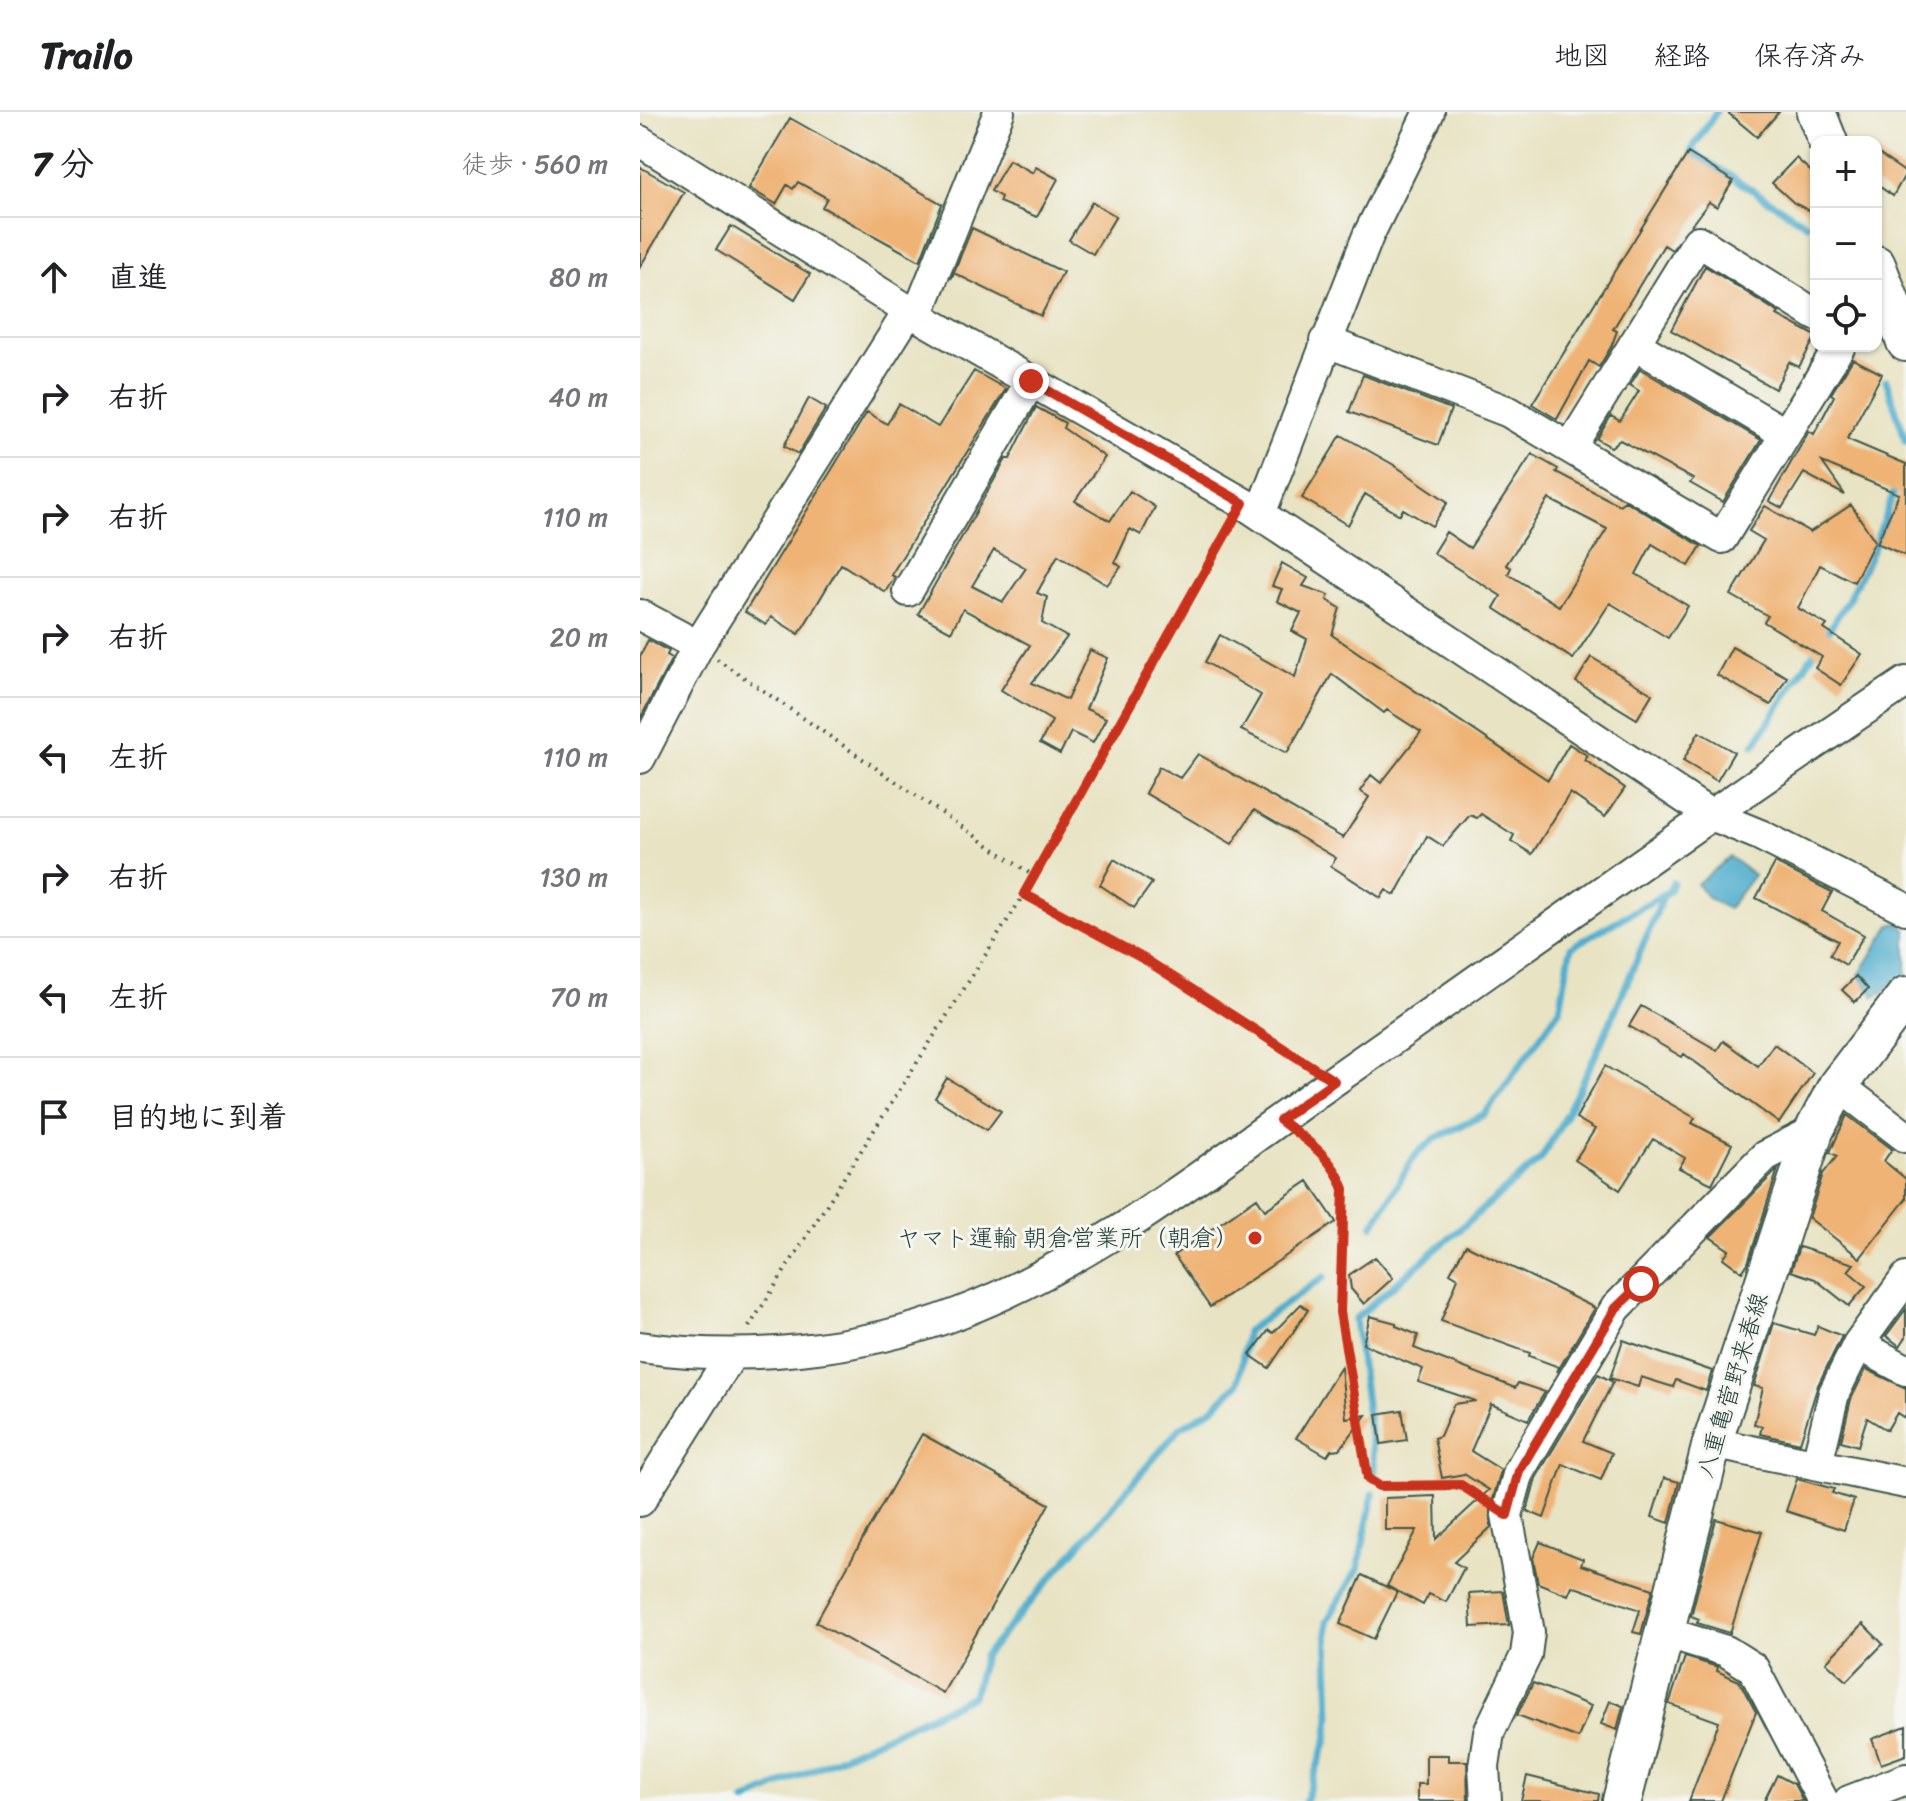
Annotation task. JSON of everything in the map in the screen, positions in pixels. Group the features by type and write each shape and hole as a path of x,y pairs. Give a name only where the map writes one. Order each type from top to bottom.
{"main road":[{"path":"1816,112 1826,136"},
{"path":"1880,280 1893,330"},
{"name":"八重亀菅野来春線","path":"1622,1801 1712,1443 1814,1131 1838,1085 1906,996"}],"street":[{"path":"640,758 698,646 913,314 999,112"},
{"path":"1252,509 1368,236 1429,112"},
{"path":"640,141 913,314 1252,509 1709,814 1760,835 1906,909"},
{"path":"1570,448 1698,241 1810,311"},
{"path":"1325,341 1509,412 1722,538 1836,352"},
{"path":"1634,344 1786,434"},
{"path":"908,591 1031,381"},
{"path":"640,615 698,646"},
{"path":"640,1347 732,1354 851,1343 959,1313 1041,1276 1280,1120 1709,814 1906,682"},
{"path":"1838,1085 1906,1137"},
{"path":"1486,1801 1484,1766 1489,1732 1526,1655 1529,1632 1507,1515 1519,1471 1616,1308 1765,1156 1814,1131"},
{"path":"1817,1464 1834,1393 1858,1344 1906,1278"},
{"path":"1858,1344 1906,1370"},
{"path":"640,1501 732,1354"},
{"path":"1712,1443 1906,1483"},
{"path":"1664,1632 1726,1651 1753,1668 1823,1801"},
{"path":"1849,1801 1906,1779"}],"path":[{"path":"732,1354 1035,877 1252,509"},
{"path":"698,646 1035,877"},
{"path":"1024,894 1146,960 1334,1081"},
{"path":"1280,1120 1320,1151 1338,1171 1344,1189 1340,1312 1368,1479 1379,1486 1461,1485 1507,1515"}],"water":[{"path":"1730,857 1754,875 1728,909 1708,898 1697,884"},
{"path":"1897,923 1906,929 1906,976 1875,997 1859,975 1890,925"}],"building":[{"path":"1727,112 1779,112 1757,137"},
{"path":"790,118 942,204 920,261 822,207 827,198 798,182 793,189 787,185 776,204 749,188"},
{"path":"1688,153 1733,181 1717,207 1709,202 1672,250 1664,245 1613,329 1617,331 1599,367 1589,361 1557,419 1532,404"},
{"path":"1882,156 1906,173 1893,196 1882,188"},
{"path":"1796,158 1810,171 1810,211 1794,203 1772,183"},
{"path":"1009,160 1033,173 1036,167 1058,179 1037,217 999,202 1001,197 991,191"},
{"path":"640,167 684,192 640,267"},
{"path":"1092,202 1116,216 1093,254 1069,240"},
{"path":"731,226 810,274 795,299 716,250"},
{"path":"972,228 1063,272 1041,316 954,273 951,279"},
{"path":"1705,266 1779,313 1777,315 1810,333 1810,347 1799,367 1789,362 1775,389 1671,330"},
{"path":"1853,359 1882,374 1847,439 1906,464 1906,556 1877,543 1899,494 1822,462 1845,495 1804,473 1782,508 1769,501 1809,431 1814,434 1834,396 1831,394"},
{"path":"1640,369 1761,440 1723,502 1690,483 1693,479 1620,440 1611,447 1597,439 1611,416 1620,421 1639,391 1630,385"},
{"path":"974,371 1006,389 891,575 895,577 885,592 841,564 799,634 771,617 766,625 745,612 867,412 887,424 899,404 938,427"},
{"path":"1363,375 1451,409 1438,445 1349,412"},
{"path":"809,398 826,408 798,454 784,446"},
{"path":"1036,407 1065,423 1063,428 1105,457 1075,501 1110,521 1130,491 1155,507 1141,535 1130,529 1115,562 1121,567 1107,585 1058,555 1037,593 1047,597 1042,623 1067,637 1032,683 1067,700 1090,650 1108,658 1086,709 1106,718 1093,743 1071,732 1060,754 1040,743 1052,721 1001,690 1030,645 963,609 951,632 918,614 1006,459 1010,459","holes":["994,550 1026,568 1003,602 972,586"]},
{"path":"1341,435 1394,465 1448,502 1432,526 1403,509 1400,515 1365,494 1348,525 1302,498"},
{"path":"1532,454 1558,469 1556,472 1619,505 1625,501 1701,546 1689,566 1652,544 1636,574 1688,606 1668,638 1610,603 1573,659 1494,608 1501,596 1433,553 1446,532 1470,548","holes":["1549,499 1607,529 1559,606 1508,574 1511,568 1506,565"]},
{"path":"1851,505 1875,541 1854,582 1820,565 1798,608 1827,625 1824,629 1862,654 1841,685 1815,668 1822,657 1764,622 1768,616 1731,595 1764,540 1749,531 1765,506 1810,532"},
{"path":"1282,563 1308,578 1303,586 1329,595 1327,600 1340,608 1332,635 1548,780 1569,744 1588,756 1585,760 1625,788 1605,817 1570,793 1532,854 1511,841 1514,835 1481,814 1477,818 1470,815 1443,846 1427,836 1395,895 1386,890 1381,898 1331,866 1336,858 1254,810 1232,844 1145,793 1159,767 1180,778 1198,754 1343,838 1369,797 1360,791 1371,775 1381,783 1421,732 1387,710 1384,713 1332,674 1287,753 1241,730 1261,695 1205,662 1220,635 1295,677 1307,639 1292,631 1301,613 1277,601 1282,589 1272,586"},
{"path":"648,640 669,651 667,655 672,658 640,719 640,656"},
{"path":"1732,647 1787,677 1771,705 1717,675"},
{"path":"1591,657 1652,694 1637,719 1576,682"},
{"path":"1699,732 1734,752 1717,781 1683,761"},
{"path":"1114,859 1152,883 1134,908 1100,885"},
{"path":"1775,863 1832,892 1822,911 1864,935 1846,965 1830,955 1838,941 1756,898"},
{"path":"1856,976 1868,989 1855,1002 1842,990"},
{"path":"1641,1006 1717,1050 1723,1041 1758,1066 1774,1044 1813,1073 1779,1123 1684,1054 1682,1057 1629,1026"},
{"path":"1605,1066 1695,1118 1692,1123 1732,1144 1712,1184 1679,1168 1685,1158 1653,1139 1620,1190 1575,1160 1595,1129 1576,1118"},
{"path":"947,1078 1001,1111 987,1130 935,1098"},
{"path":"1847,1115 1892,1149 1884,1161 1906,1179 1906,1199 1860,1258 1809,1218 1823,1174 1837,1156 1830,1152"},
{"path":"1778,1169 1748,1263 1742,1272 1723,1258 1729,1250 1710,1237"},
{"name":"ヤマト運輸 朝倉営業所（朝倉）","path":"1308,1181 1336,1222 1210,1307 1174,1255 1257,1198 1265,1210"},
{"path":"1466,1245 1595,1308 1557,1372 1559,1367 1529,1356 1530,1353 1441,1321 1458,1278 1450,1273"},
{"path":"1799,1247 1854,1264 1848,1271 1866,1286 1849,1306 1815,1279 1791,1271"},
{"path":"1375,1257 1393,1278 1364,1304 1351,1289 1349,1275"},
{"path":"1301,1304 1308,1310 1269,1368 1250,1355 1269,1330 1273,1333"},
{"path":"1906,1309 1906,1337 1900,1346 1886,1336"},
{"path":"1370,1316 1396,1323 1396,1326 1418,1335 1414,1348 1515,1388 1518,1383 1545,1392 1528,1420 1491,1404 1471,1451 1501,1470 1490,1510 1491,1527 1454,1562 1464,1568 1446,1602 1429,1594 1423,1605 1387,1586 1417,1530 1385,1530 1385,1498 1435,1496 1436,1539 1489,1490 1464,1474 1442,1478 1434,1438 1440,1436 1454,1404 1476,1401 1418,1382 1423,1369 1363,1344"},
{"path":"1774,1323 1814,1335 1818,1326 1842,1336 1818,1385 1800,1443 1760,1434 1762,1426 1754,1424 1763,1388 1754,1386"},
{"path":"1623,1340 1712,1371 1706,1391 1676,1380 1673,1387 1641,1377 1638,1387 1610,1378"},
{"path":"1341,1367 1346,1418 1366,1415 1340,1449 1331,1450 1327,1456 1296,1438"},
{"path":"1866,1369 1906,1388 1906,1419 1897,1413 1887,1430 1867,1418 1858,1446 1841,1441 1851,1399"},
{"path":"1598,1374 1613,1382 1583,1441 1612,1453 1601,1480 1563,1464 1544,1518 1527,1511 1536,1478"},
{"path":"1402,1410 1407,1440 1381,1444 1377,1414"},
{"path":"922,1434 1049,1504 943,1693 816,1622"},
{"path":"1664,1478 1679,1482 1669,1523 1652,1517"},
{"path":"1797,1479 1834,1489 1832,1493 1854,1500 1844,1530 1786,1511"},
{"path":"1716,1519 1762,1532 1730,1633 1697,1623 1699,1619 1691,1616"},
{"path":"1540,1542 1583,1559 1581,1565 1653,1589 1641,1634 1633,1632 1640,1610 1572,1586 1568,1595 1538,1583 1533,1558"},
{"path":"1362,1575 1397,1592 1374,1639 1340,1624"},
{"path":"1503,1591 1509,1625 1471,1627 1469,1593"},
{"path":"1863,1624 1883,1644 1847,1681 1826,1662"},
{"path":"1685,1657 1718,1667 1717,1671 1739,1681 1756,1712 1721,1801 1689,1801 1719,1722 1669,1704"},
{"path":"1533,1683 1591,1706 1578,1738 1517,1715"},
{"path":"1610,1701 1623,1706 1617,1730 1601,1724"},
{"path":"1906,1726 1906,1755 1881,1764 1872,1739"},
{"path":"1426,1755 1448,1755 1448,1761 1467,1761 1468,1801 1417,1801 1417,1784 1426,1784"},
{"path":"1777,1775 1794,1784 1803,1801 1764,1801"},
{"path":"1527,1776 1599,1794 1598,1801 1521,1801"}],"waterway":[{"path":"1716,112 1691,151 1807,225"},
{"path":"1886,380 1906,441"},
{"path":"1754,745 1848,600 1874,547 1897,484"},
{"path":"1373,1226 1415,1155 1434,1139 1485,1114 1560,1009 1571,947 1668,892 1673,883"},
{"path":"1375,1471 1355,1319 1541,1159 1592,1062 1664,894"},
{"path":"745,1801 973,1696 984,1656 1180,1428 1212,1409 1238,1384 1247,1331 1324,1277"},
{"path":"1305,1801 1327,1740 1330,1718 1327,1621 1358,1569 1373,1494"}],"place":[{"name":"ヤマト運輸 朝倉営業所（朝倉）","path":"1255,1238"}],"route":[{"path":"1031,381 1243,503 1024,894 1146,960 1334,1081 1280,1120 1320,1151 1338,1171 1344,1189 1340,1312 1368,1479 1379,1486 1461,1485 1507,1515 1511,1490 1519,1471 1616,1308 1641,1284"}]}
